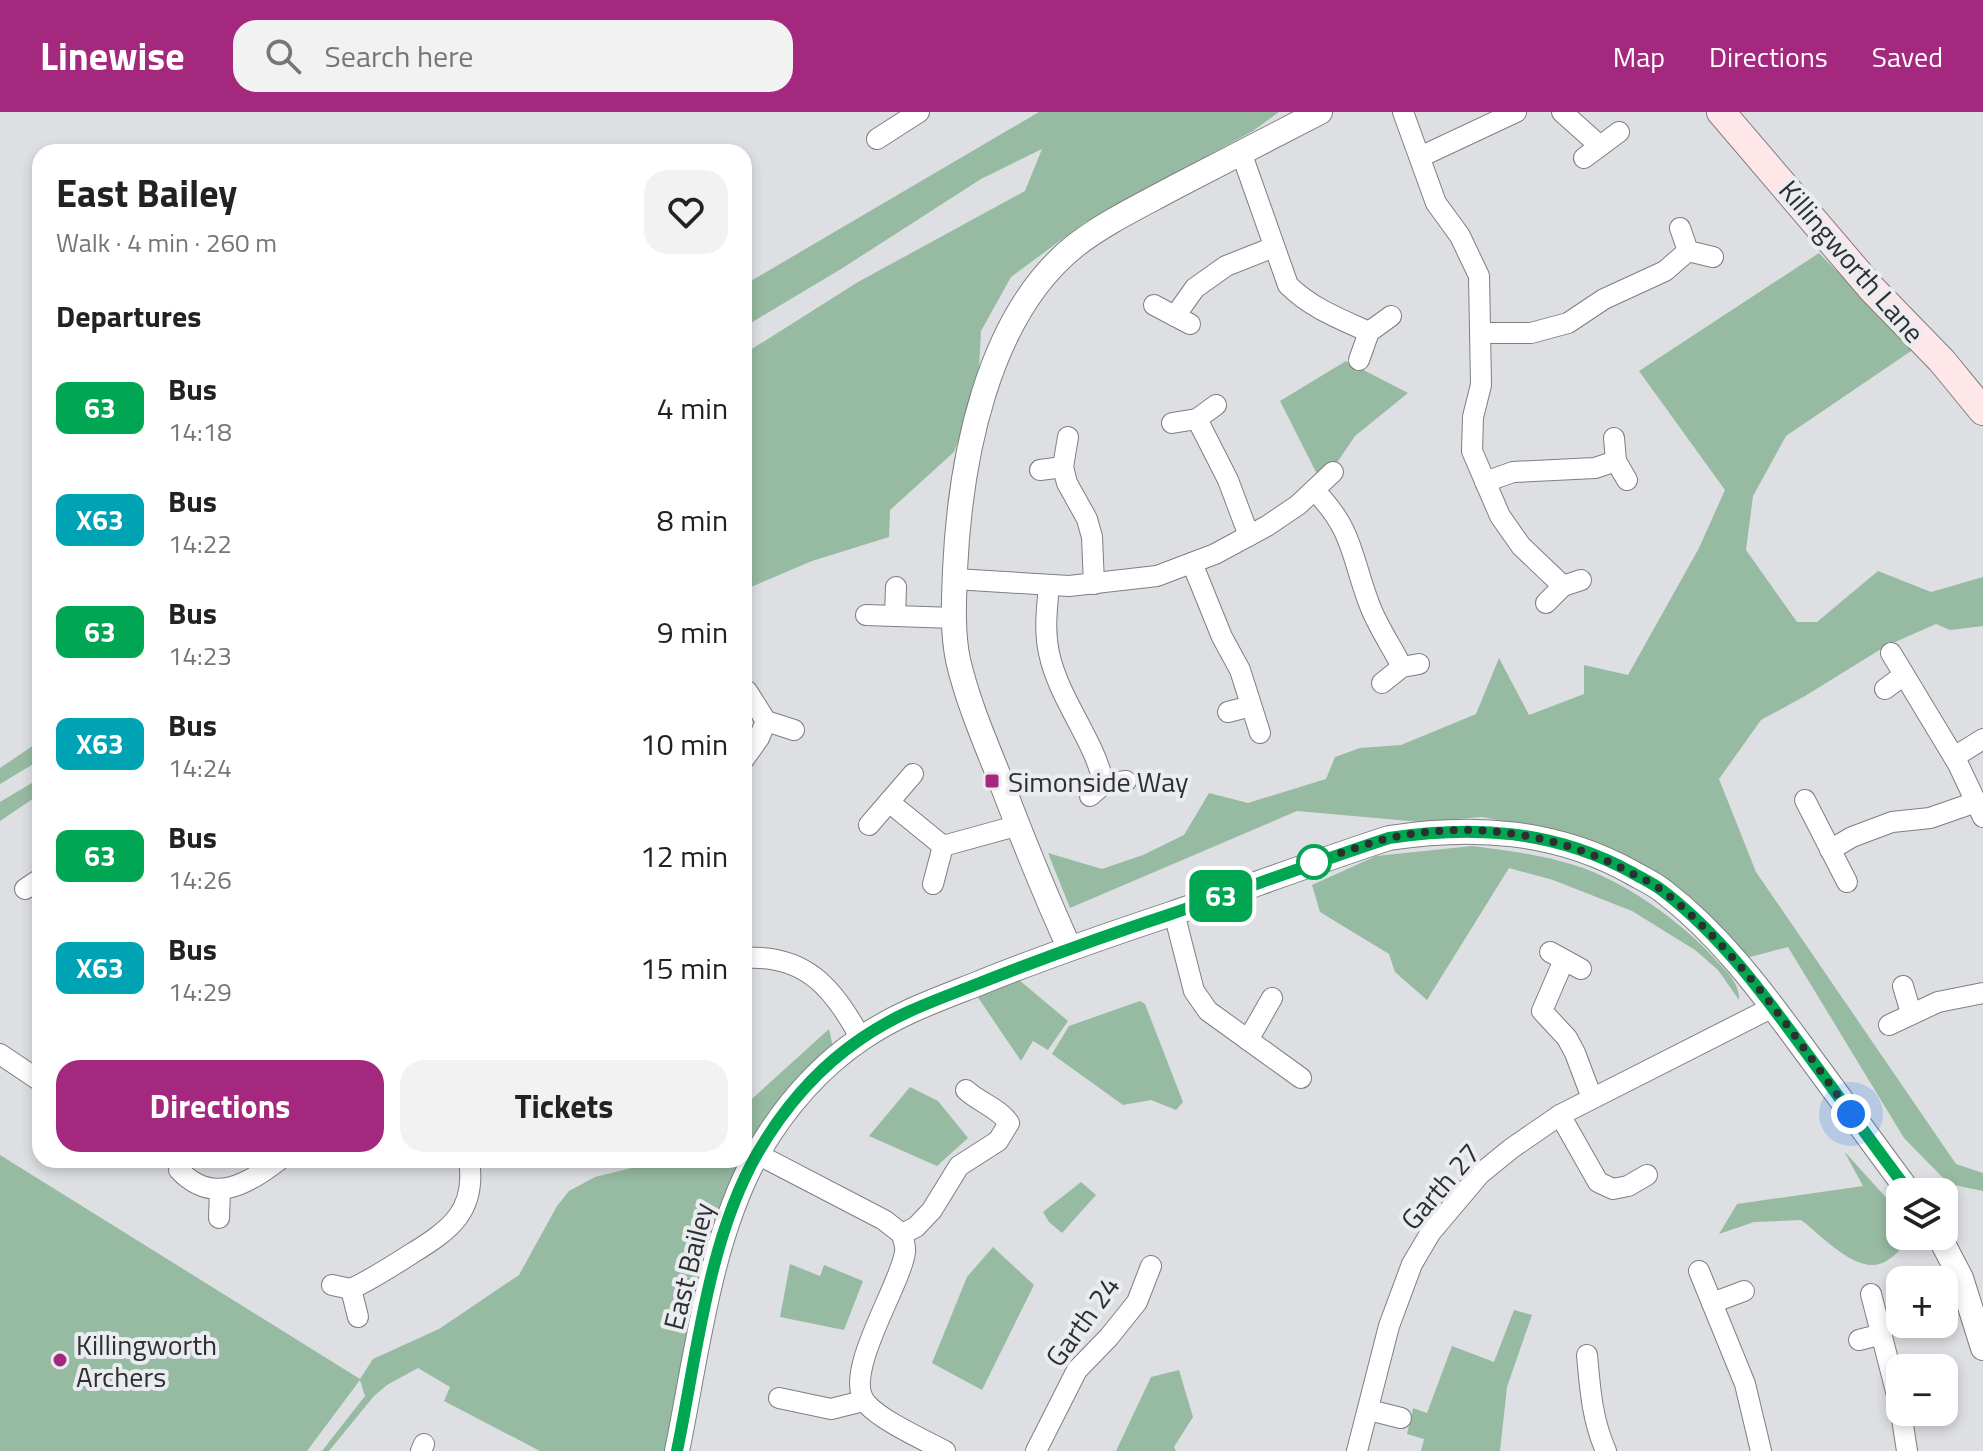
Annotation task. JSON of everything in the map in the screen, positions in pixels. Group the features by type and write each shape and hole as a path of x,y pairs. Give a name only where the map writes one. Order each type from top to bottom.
{"main road":[{"name":"Killingworth Lane","path":"1721,112 1872,289 1942,361 1983,411"}],"street":[{"path":"877,139 919,112"},
{"path":"1069,947 1016,826 968,696 958,657 954,618 955,579 962,485 974,427 992,372 1026,301 1076,245 1131,211 1320,112"},
{"path":"1403,112 1436,203 1460,236 1479,276 1481,385 1473,417 1472,451 1500,516 1521,546 1572,583 1546,603"},
{"path":"1420,157 1516,112"},
{"path":"1562,112 1592,152 1619,132"},
{"path":"1241,152 1288,285 1301,298 1369,332"},
{"path":"1680,228 1688,251"},
{"path":"1154,305 1182,320 1195,288 1226,266 1274,247"},
{"path":"1480,333 1531,333 1568,323 1604,299 1665,271 1688,251"},
{"path":"1688,251 1713,257"},
{"path":"1359,360 1369,332 1391,316"},
{"path":"1172,423 1197,419 1216,405"},
{"path":"1197,419 1228,480 1249,536"},
{"path":"1068,437 1063,467 1067,483 1087,519 1092,537 1094,584"},
{"path":"1614,438 1616,461 1627,480"},
{"path":"1485,482 1513,472 1595,468 1616,461"},
{"path":"1040,470 1063,467"},
{"path":"955,579 1049,585 1094,584 1157,576 1215,554 1249,536 1298,505 1333,472"},
{"path":"1314,490 1331,507 1349,537 1370,609 1411,666 1382,683"},
{"path":"1192,563 1222,637 1240,670 1260,733"},
{"path":"1049,585 1045,625 1049,654 1064,692 1098,759 1097,790 1126,781"},
{"path":"895,616 896,587"},
{"path":"866,615 954,618"},
{"path":"1830,850 1852,837 1892,822 1980,810 1954,757 1891,653"},
{"path":"1885,689 1904,675"},
{"path":"752,699 766,721 794,730"},
{"path":"1228,712 1251,706"},
{"path":"752,748 766,721"},
{"path":"1954,757 1983,739"},
{"path":"869,825 913,774"},
{"path":"1805,800 1847,882"},
{"path":"889,802 943,846"},
{"path":"943,846 1016,826"},
{"name":"East Bailey","path":"752,1164 778,1121 805,1087 861,1039 911,1009 1069,947 1389,838 1470,830 1518,833 1567,844 1613,863 1661,889 1705,928 1753,980 1899,1178"},
{"path":"933,884 943,846"},
{"path":"1174,913 1194,991 1208,1011 1301,1078"},
{"path":"752,958 790,961 806,970 835,999 861,1039"},
{"path":"1565,960 1542,1011 1567,1038 1592,1098"},
{"path":"1903,986 1911,1013"},
{"path":"1889,1025 1938,1002 1983,993"},
{"path":"1248,1040 1272,998"},
{"name":"Garth 27","path":"1357,1451 1389,1326 1412,1264 1431,1232 1480,1174 1560,1115 1773,1007"},
{"path":"0,1054 32,1076"},
{"path":"902,1234 916,1227 932,1210 959,1166 998,1141 1009,1123 1002,1114 977,1101 966,1090"},
{"path":"1560,1115 1598,1182 1613,1189 1628,1186 1647,1175"},
{"path":"757,1154 884,1220 902,1234 905,1251 870,1341 860,1383 863,1401 879,1415 939,1450"},
{"path":"179,1170 189,1181 204,1188 220,1190 269,1168"},
{"path":"358,1317 341,1287 439,1237 455,1222 470,1194 469,1168"},
{"name":"East Bailey","path":"677,1451 723,1233 750,1168"},
{"path":"219,1218 220,1190"},
{"path":"1946,1250 1961,1278 1983,1348"},
{"name":"Garth 24","path":"1036,1451 1077,1370 1137,1302 1151,1266"},
{"path":"1699,1271 1745,1384 1761,1451"},
{"path":"1712,1303 1744,1291"},
{"path":"1871,1294 1887,1354"},
{"path":"1859,1340 1882,1334"},
{"path":"1587,1355 1591,1403 1606,1451"},
{"path":"779,1398 831,1409 863,1401"},
{"path":"1570,1406 1591,1403"},
{"path":"1369,1410 1401,1418"},
{"path":"1903,1426 1907,1451"}],"green space":[{"path":"1039,112 1279,112 1253,131 1084,223 1011,277 981,331 978,387 954,452 890,510 889,537 812,561 752,587 752,349 858,282 1025,191 1042,149 981,179 752,322 752,280"},
{"path":"1819,253 1914,349 1786,436 1753,496 1746,550 1797,622 1817,622 1878,571 1931,592 1983,577 1983,626 1950,630 1936,624 1886,646 1761,720 1719,779 1756,872 1956,1164 1983,1173 1983,1191 1958,1186 1958,1178 1943,1178 1904,1138 1788,947 1739,960 1655,871 1577,836 1482,817 1421,822 1297,811 1070,908 1048,853 1102,869 1143,855 1184,835 1209,793 1248,803 1326,779 1335,757 1360,748 1401,745 1476,714 1499,658 1529,715 1584,694 1584,665 1628,675 1699,548 1725,490 1639,371"},
{"path":"1346,361 1408,393 1355,436 1336,464 1317,474 1280,401"},
{"path":"32,746 32,765 0,784 0,768"},
{"path":"32,783 32,799 0,821 0,802"},
{"path":"1472,846 1523,853 1574,865 1631,891 1686,930 1701,945 1732,978 1739,1000 1718,970 1695,950 1632,911 1553,880 1509,868 1427,1000 1395,972 1389,954 1320,912 1312,885 1376,856"},
{"path":"1019,980 1068,1021 1048,1050 1033,1041 1021,1061 977,996"},
{"path":"1140,1001 1145,1004 1183,1102 1176,1110 1151,1100 1123,1105 1052,1054 1069,1026"},
{"path":"829,1029 833,1047 752,1148 752,1099"},
{"path":"910,1087 938,1101 968,1138 937,1166 869,1136"},
{"path":"1844,1151 1886,1198 1886,1250 1900,1250 1877,1265 1854,1260 1842,1253 1801,1220 1754,1222 1719,1234 1737,1204 1863,1186"},
{"path":"0,1155 360,1379 373,1359 439,1329 519,1275 557,1206 569,1191 595,1177 632,1168 741,1168 666,1451 540,1451 444,1401 450,1387 418,1368 374,1396 329,1451 322,1451 365,1396 360,1380 307,1451 0,1451"},
{"path":"1081,1182 1096,1195 1062,1233 1043,1212"},
{"path":"993,1247 1034,1285 982,1390 932,1363 967,1277"},
{"path":"790,1264 820,1276 824,1265 863,1281 844,1330 780,1317"},
{"path":"1514,1310 1532,1315 1507,1387 1500,1451 1421,1451 1424,1439 1407,1434 1413,1408 1427,1413 1452,1346 1494,1362"},
{"path":"1179,1370 1193,1417 1174,1447 1176,1451 1116,1451 1151,1377"}],"bus line":[{"name":"63","path":"752,1164 778,1121 805,1087 861,1039 911,1009 1069,947 1323,859 1389,838 1470,830 1518,833 1567,844 1613,863 1661,889 1705,928 1753,980 1899,1178"},
{"name":"63","path":"677,1451 723,1233 750,1168"}],"place":[{"name":"Simonside Way","path":"992,781"},
{"name":"Killingworth Archers","path":"60,1360"}],"route":[{"path":"1314,862 1389,838 1470,830 1518,833 1567,844 1613,863 1661,889 1705,928 1753,980 1851,1114"}]}
